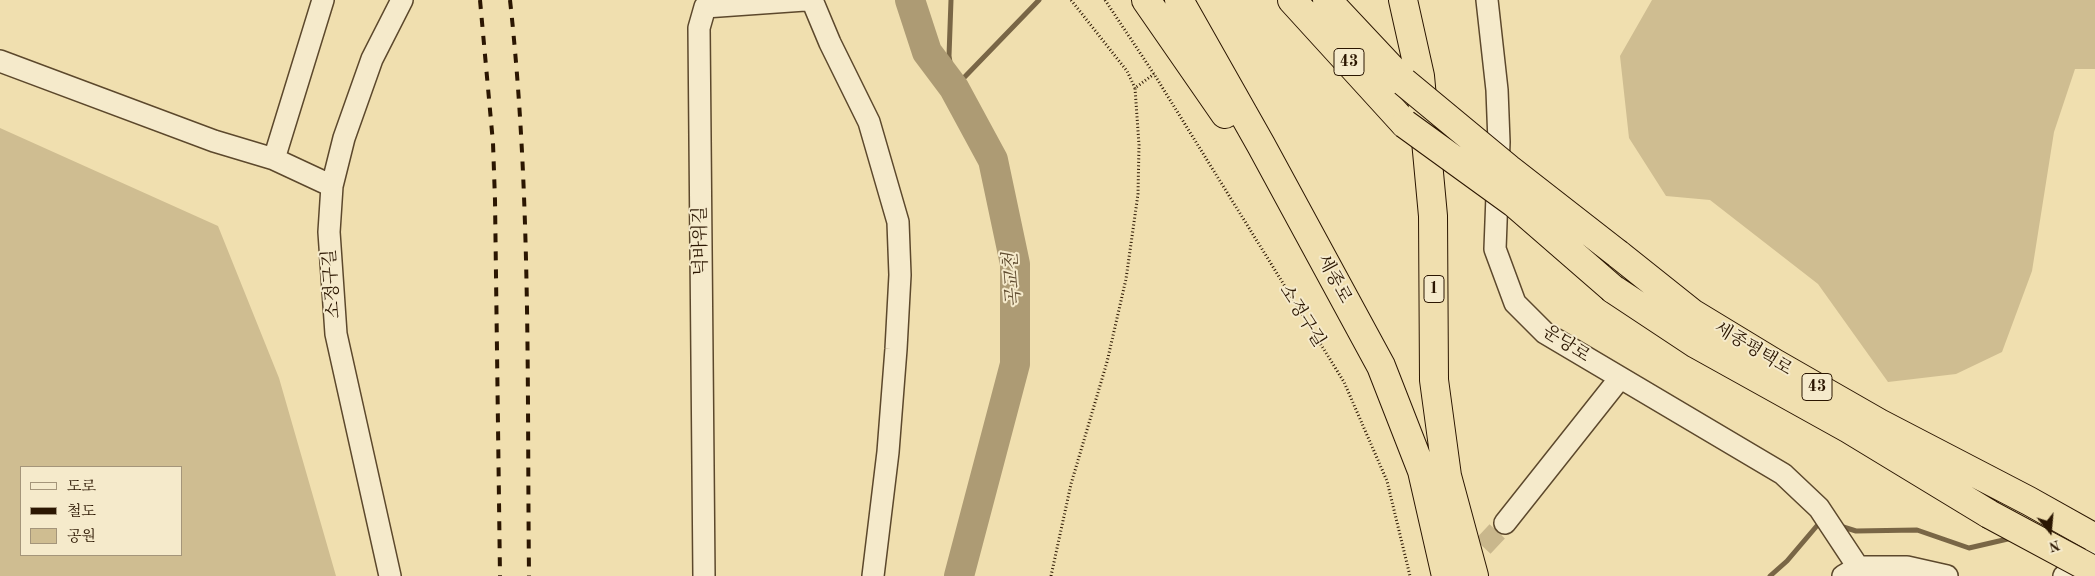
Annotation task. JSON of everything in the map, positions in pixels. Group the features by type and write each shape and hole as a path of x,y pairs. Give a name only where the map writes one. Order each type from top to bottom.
{"highway":[{"path":"1146,0 1316,245"},
{"name":"세종로","path":"1179,0 1316,245 1381,366 1422,472 1446,576"},
{"name":"세종평택로","path":"1292,0 1405,124 1514,203 1613,289 1696,344 1849,429 1989,514 2095,571"},
{"name":"세종평택로","path":"1327,0 1404,82 1509,169 1692,313 1879,423 2029,501 2095,538"},
{"name":"1","path":"1403,0 1420,76 1433,216 1434,380 1447,476 1474,576"}],"street":[{"path":"274,159 323,0"},
{"name":"소정구길","path":"390,576 336,334 329,232 332,186 344,138 372,59 402,0"},
{"name":"넉바위길","path":"704,576 699,28 705,7 805,0"},
{"path":"812,0 830,43 869,122 898,222 900,275 896,358 888,452 873,576"},
{"name":"운당로","path":"1487,0 1497,90 1499,142 1495,249 1515,303 1545,332 1783,474 1819,508 1855,573"},
{"path":"0,61 214,141 274,159 332,186"},
{"path":"1505,523 1620,378"},
{"path":"2064,576 2095,556"},
{"path":"1855,573 1906,568 1947,576"}],"path":[{"path":"1051,576 1071,484 1107,362 1126,279 1138,194 1139,145 1135,88 1127,71 1071,0"},
{"name":"소정구길","path":"1105,0 1154,74 1344,382 1387,481 1410,576"},
{"path":"1135,88 1154,74"}],"green space":[{"path":"1652,0 2095,0 2095,69 2075,69 2054,132 2032,271 2002,352 1956,374 1888,382 1818,284 1710,200 1666,196 1629,138 1620,56"},
{"path":"0,128 218,226 279,378 336,576 0,576"}],"waterway":[{"name":"곡교천","path":"910,0 927,52 954,88 993,160 1015,264 1015,364 959,576"},
{"path":"951,0 949,56 954,88"},
{"path":"954,88 1039,0"},
{"path":"1770,576 1787,561 1821,521"},
{"path":"1840,526 1856,531 1917,530 1969,548 2012,538"}],"tunnel":[{"path":"1461,570 1505,523"}],"railway":[{"path":"480,0 493,143 495,200 500,576"},
{"path":"510,0 517,72 525,216 529,576"}]}
